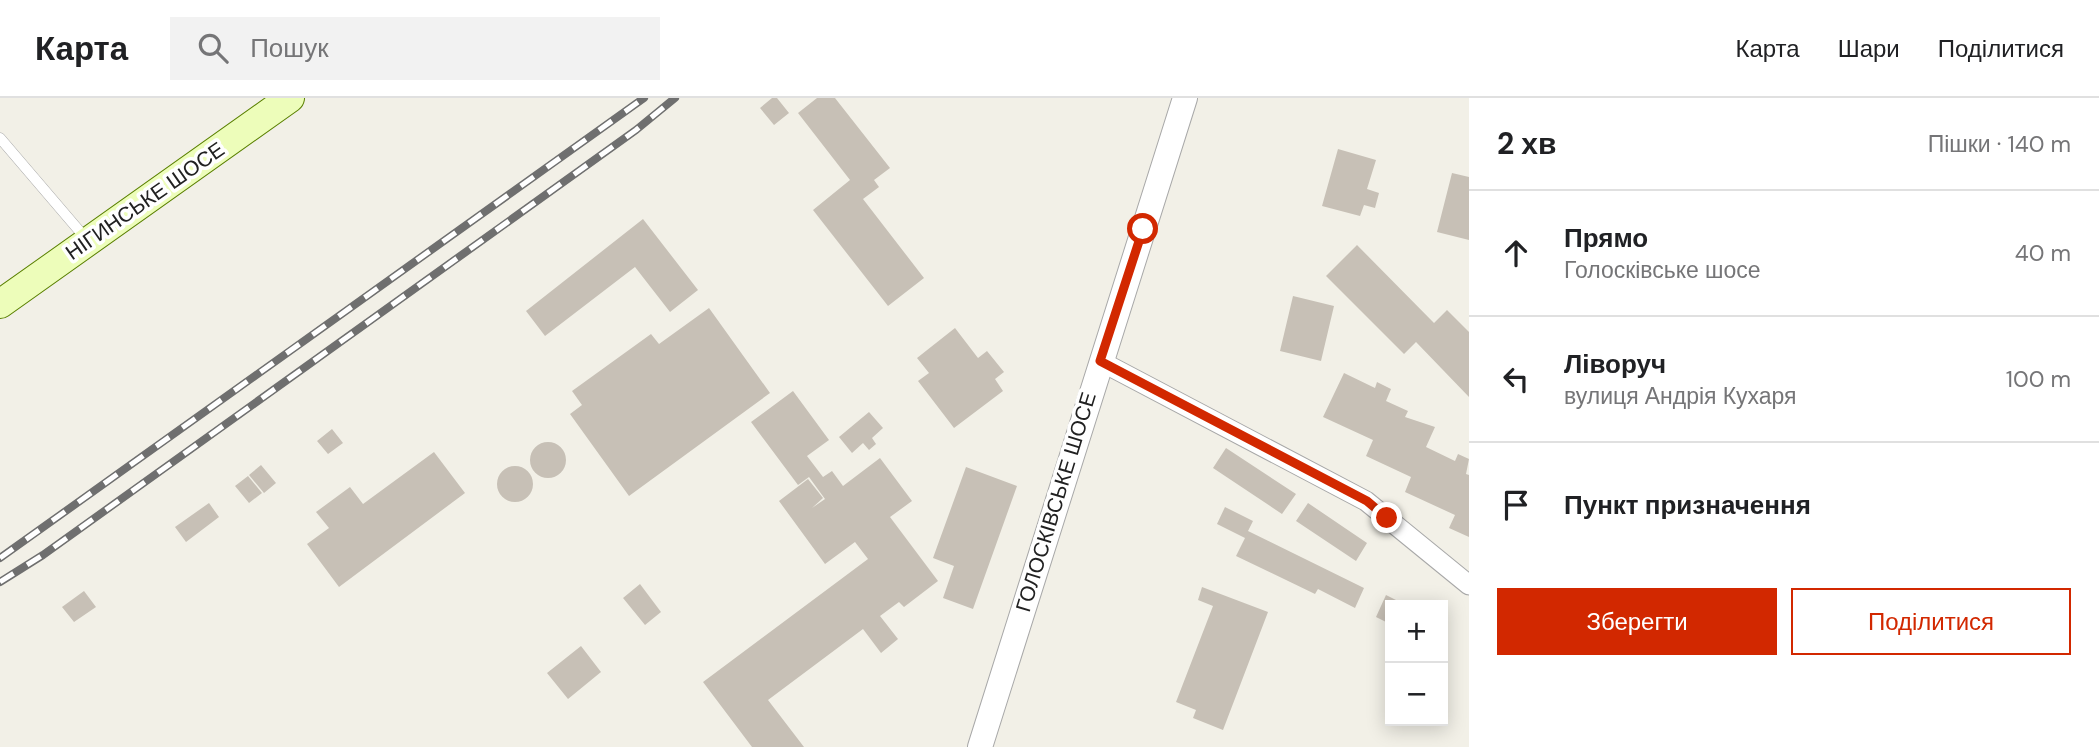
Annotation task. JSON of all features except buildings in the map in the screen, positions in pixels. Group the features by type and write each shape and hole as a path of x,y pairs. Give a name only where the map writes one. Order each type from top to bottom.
{"main road":[{"name":"НІГИНСЬКЕ ШОСЕ","path":"0,304 290,98"}],"street":[{"name":"ГОЛОСКІВСЬКЕ ШОСЕ","path":"980,747 1185,98"},
{"path":"1100,361 1367,501 1469,585"}],"lane":[{"path":"0,138 88,241"}],"railway":[{"path":"0,558 644,98"},
{"path":"0,582 43,555 636,130 675,98"}],"route":[{"path":"1143,229 1100,361 1367,501 1387,518"}]}
